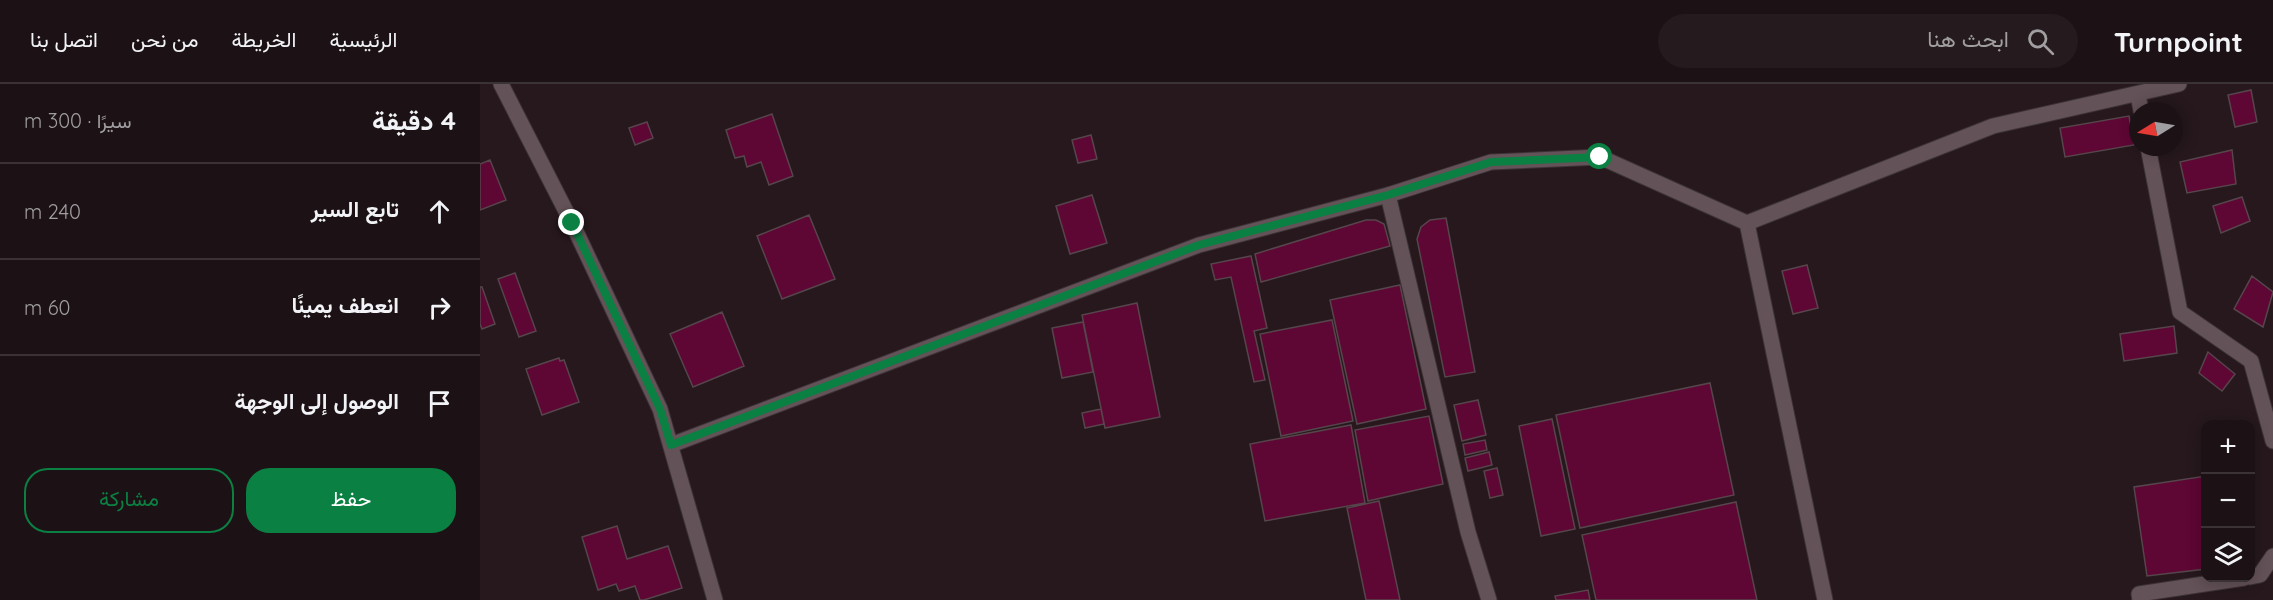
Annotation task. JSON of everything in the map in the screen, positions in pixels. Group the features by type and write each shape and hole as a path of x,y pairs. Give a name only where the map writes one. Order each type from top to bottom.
{"street":[{"path":"501,84 572,223 660,409 716,600"},
{"path":"671,445 1199,245 1388,195 1491,162 1600,157 1748,223 1993,126 2179,84"},
{"path":"2138,94 2139,102"},
{"path":"2150,156 2180,312 2251,361 2273,441"},
{"path":"1388,195 1468,532 1489,600"},
{"path":"1748,223 1825,600"},
{"path":"2255,576 2260,575 2273,556"},
{"path":"2140,600 2139,594 2218,582"}],"building":[{"path":"2251,90 2257,122 2235,127 2228,95"},
{"path":"772,114 793,176 769,185 761,162 747,167 744,156 735,158 726,130"},
{"path":"2129,116 2129,146 2065,157 2060,128"},
{"path":"647,122 653,138 635,145 629,128"},
{"path":"1091,135 1097,159 1078,163 1072,140"},
{"path":"2232,150 2236,184 2187,193 2180,162"},
{"path":"490,160 506,200 480,210 480,164"},
{"path":"1092,195 1107,243 1070,254 1056,206"},
{"path":"2242,197 2250,221 2221,233 2213,206"},
{"path":"809,215 835,279 782,299 757,236"},
{"path":"1446,218 1475,372 1445,377 1417,239 1421,227 1430,220"},
{"path":"1366,220 1376,220 1384,224 1390,246 1261,282 1255,254"},
{"path":"1251,256 1267,328 1254,331 1265,380 1254,382 1231,277 1215,280 1211,264"},
{"path":"1807,265 1818,308 1793,314 1782,271"},
{"path":"515,273 536,331 519,337 498,279"},
{"path":"2252,276 2273,292 2263,327 2234,309"},
{"path":"1400,285 1426,409 1357,424 1330,300"},
{"path":"480,287 482,287 495,324 482,329 480,324"},
{"path":"1137,303 1160,417 1105,428 1082,315"},
{"path":"722,312 744,366 693,387 670,334"},
{"path":"1332,320 1353,421 1281,436 1260,334"},
{"path":"1083,322 1093,372 1062,378 1052,328"},
{"path":"2174,326 2177,353 2124,361 2120,334"},
{"path":"2208,352 2235,374 2222,391 2199,373"},
{"path":"559,358 560,361 564,360 579,402 542,415 526,369"},
{"path":"1710,383 1734,495 1580,528 1556,415"},
{"path":"1478,400 1486,435 1462,441 1454,405"},
{"path":"1101,409 1104,424 1085,428 1082,413"},
{"path":"1429,416 1443,484 1368,501 1355,430"},
{"path":"1552,419 1575,529 1541,536 1519,426"},
{"path":"1351,425 1365,503 1265,521 1250,444"},
{"path":"1485,440 1487,450 1465,455 1463,444"},
{"path":"1489,452 1492,465 1468,471 1465,458"},
{"path":"1497,468 1503,495 1490,498 1484,471"},
{"path":"2201,477 2201,570 2147,576 2134,487"},
{"path":"1379,501 1400,600 1366,600 1347,508"},
{"path":"1736,502 1757,600 1596,600 1582,535"},
{"path":"617,526 627,559 668,546 682,588 644,600 640,600 635,586 619,591 616,584 598,590 582,537"},
{"path":"1588,590 1590,600 1556,600 1555,596"}],"route":[{"path":"572,223 660,409 671,445 1199,245 1388,195 1491,162 1600,157"}]}
